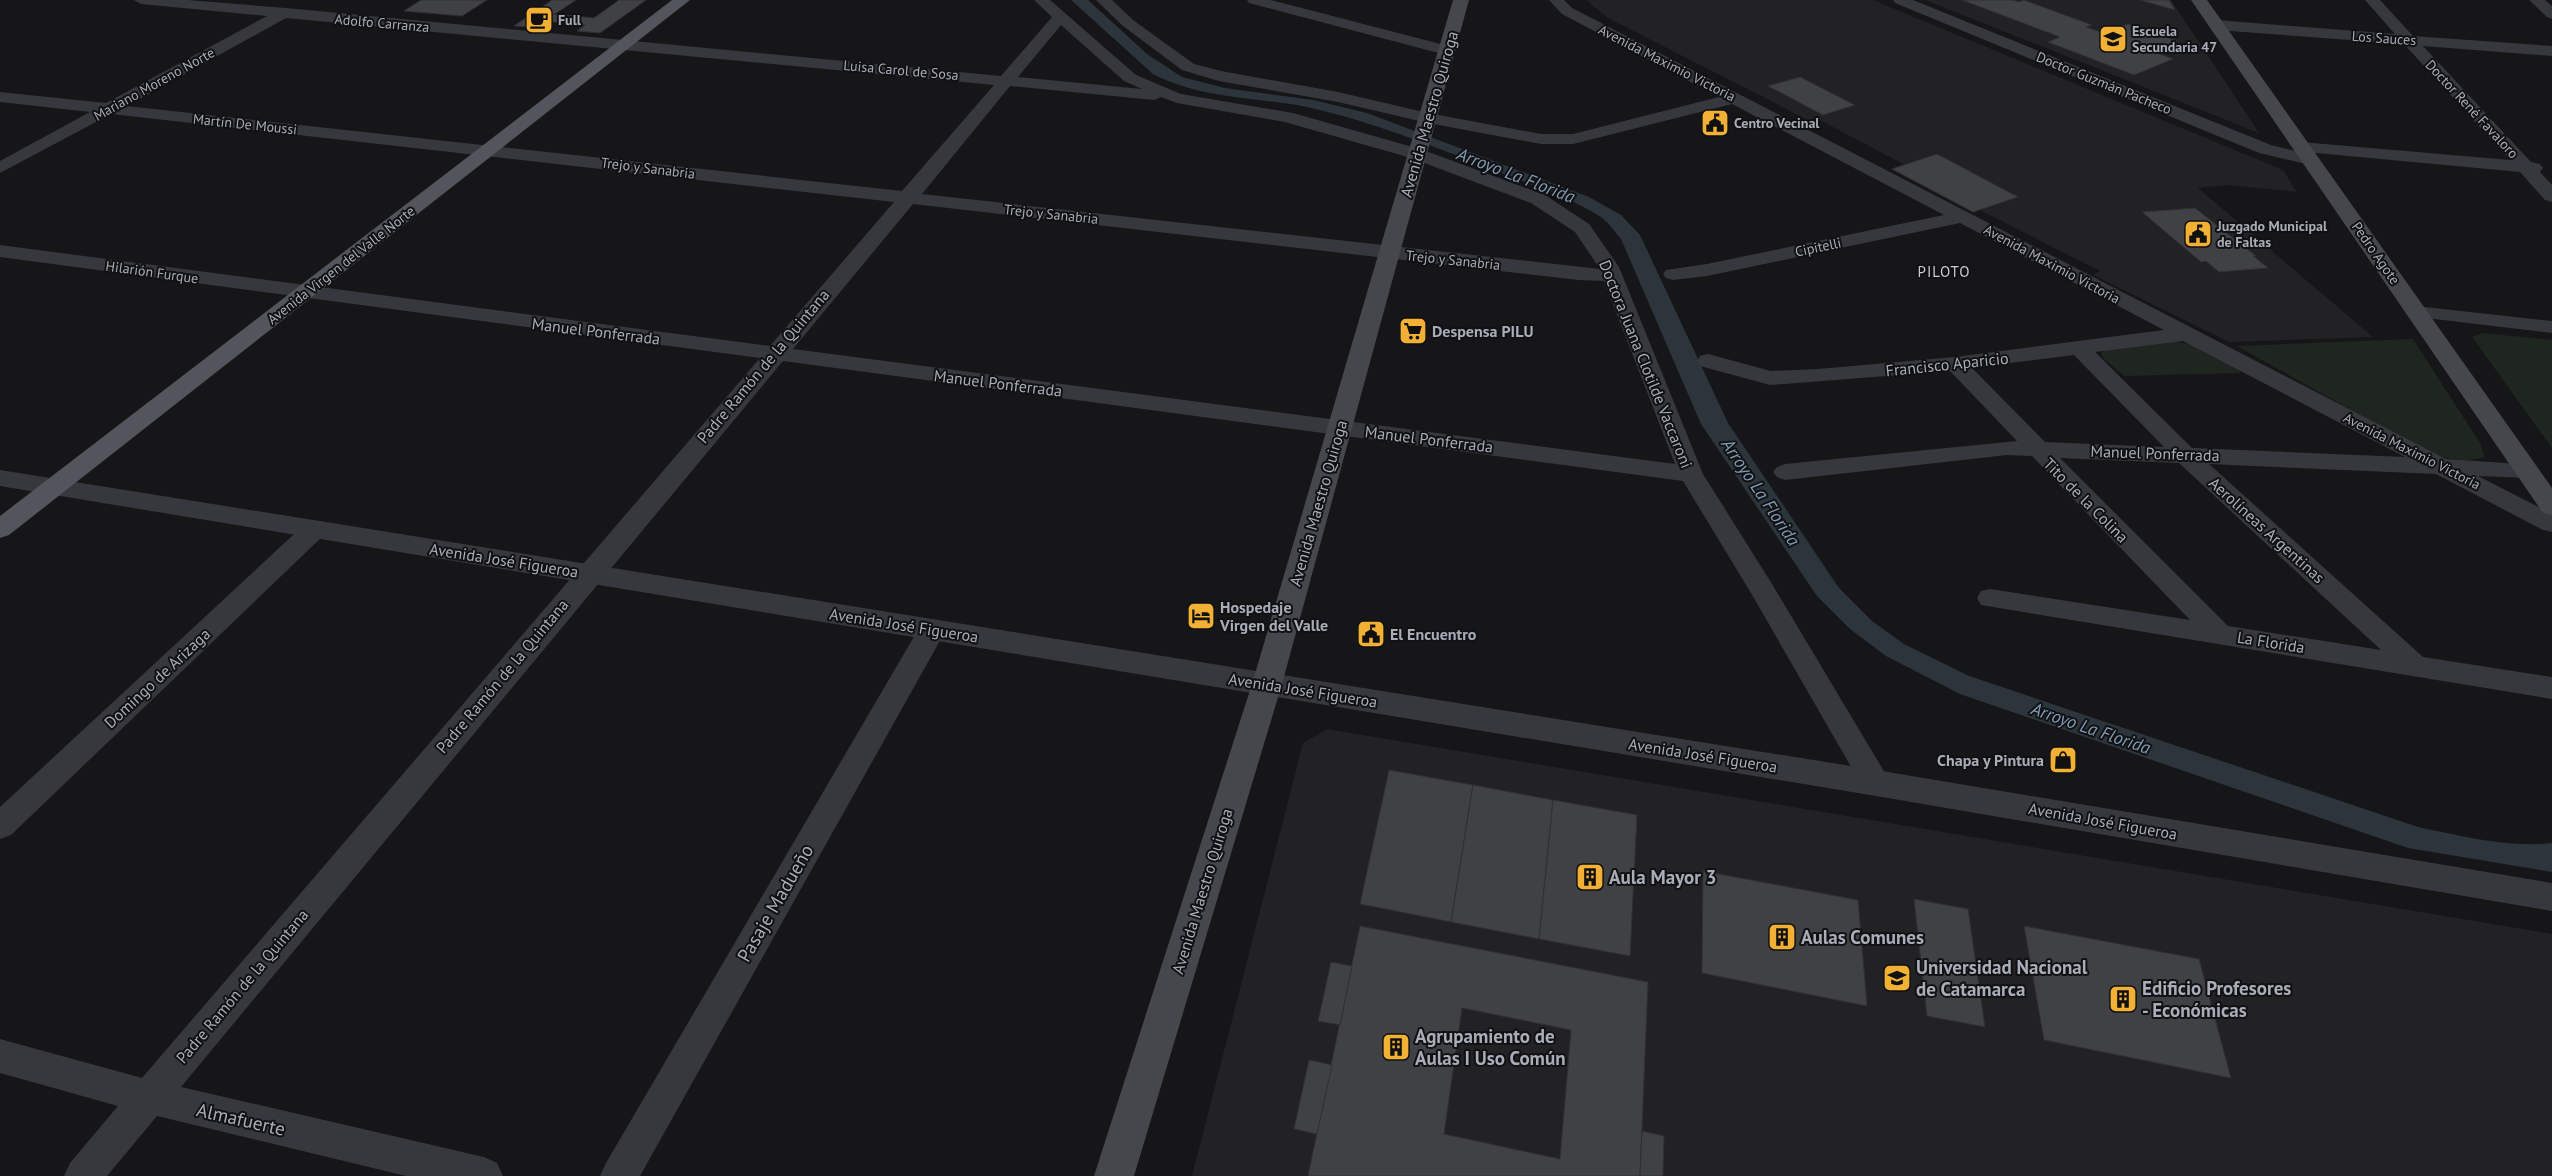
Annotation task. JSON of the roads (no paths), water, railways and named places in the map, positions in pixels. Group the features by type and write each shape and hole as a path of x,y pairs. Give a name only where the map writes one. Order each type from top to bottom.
{"main road":[{"name":"Avenida Virgen del Valle Norte","path":"0,529 682,0"},
{"name":"Avenida Maestro Quiroga","path":"1114,1176 1266,684 1461,0"},
{"name":"Pedro Agote","path":"2199,0 2552,507"}],"street":[{"name":"Adolfo Carranza","path":"141,0 624,45"},
{"name":"Mariano Moreno Norte","path":"0,168 309,0"},
{"name":"Doctora Juana Clotilde Vaccaroni","path":"1041,0 1059,18 1130,78 1177,98 1287,117 1423,136 1538,199 1582,228 1600,251 1612,276 1691,474 1763,590 1876,783"},
{"path":"1103,0 1128,22 1188,67 1253,84 1338,97 1423,136 1573,139 1734,98"},
{"path":"1254,0 1446,50"},
{"name":"Avenida Maximio Victoria","path":"1556,0 1567,11 2552,524"},
{"name":"Doctor Guzmán Pacheco","path":"1900,0 2265,149 2306,154 2552,170"},
{"name":"Doctor René Favaloro","path":"2372,0 2552,196"},
{"path":"2536,0 2552,14"},
{"name":"Padre Ramón de la Quintana","path":"83,1176 905,198 1059,18"},
{"name":"Los Sauces","path":"2216,25 2552,51"},
{"name":"Luisa Carol de Sosa","path":"624,45 1005,80 1177,98"},
{"name":"Martín De Moussi","path":"0,97 490,150"},
{"name":"Trejo y Sanabria","path":"490,150 1390,253 1612,276"},
{"name":"Cipitelli","path":"1673,274 1708,270 1962,217"},
{"name":"Hilarión Furque","path":"2,253 304,292"},
{"name":"Manuel Ponferrada","path":"304,292 1691,474"},
{"path":"2416,312 2552,327"},
{"name":"Francisco Aparicio","path":"1708,361 1770,378 1818,376 1955,364 2186,334"},
{"name":"Aerolíneas Argentinas","path":"2080,349 2184,455 2414,665"},
{"name":"Tito de la Colina","path":"1955,364 2219,634"},
{"name":"Manuel Ponferrada","path":"1784,472 2007,448 2526,470"},
{"name":"Avenida José Figueroa","path":"0,478 1876,783 2552,897"},
{"name":"Domingo de Arizaga","path":"0,826 314,529"},
{"name":"La Florida","path":"1990,598 2552,688"},
{"name":"Pasaje Madueño","path":"619,1176 932,630"},
{"name":"Almafuerte","path":"0,1056 149,1097 484,1176"}],"water":[{"name":"Arroyo La Florida","path":"1071,0 1088,0 1147,54 1182,77 1225,88 1313,100 1367,113 1589,197 1621,215 1640,235 1728,423 1839,588 1872,621 1904,644 1969,676 2418,827 2501,843 2552,843 2552,872 2408,848 1960,694 1886,656 1850,629 1817,596 1701,424 1621,239 1601,217 1566,198 1541,188 1357,120 1307,107 1209,93 1171,82 1153,74"}],"place":[{"name":"Full","path":"539,20"},
{"name":"Escuela Secundaria 47","path":"2113,39"},
{"name":"Centro Vecinal","path":"1715,123"},
{"name":"Juzgado Municipal de Faltas","path":"2198,234"},
{"name":"Despensa PILU","path":"1413,331"},
{"name":"Hospedaje Virgen del Valle","path":"1201,616"},
{"name":"El Encuentro","path":"1371,634"},
{"name":"Chapa y Pintura","path":"2063,760"},
{"name":"Aula Mayor 3","path":"1590,877"},
{"name":"Aulas Comunes","path":"1782,937"},
{"name":"Universidad Nacional de Catamarca","path":"1897,978"},
{"name":"Edificio Profesores - Económicas","path":"2123,999"},
{"name":"Agrupamiento de Aulas I Uso Común","path":"1396,1047"}],"district":[{"name":"PILOTO","path":"1944,271"}]}
